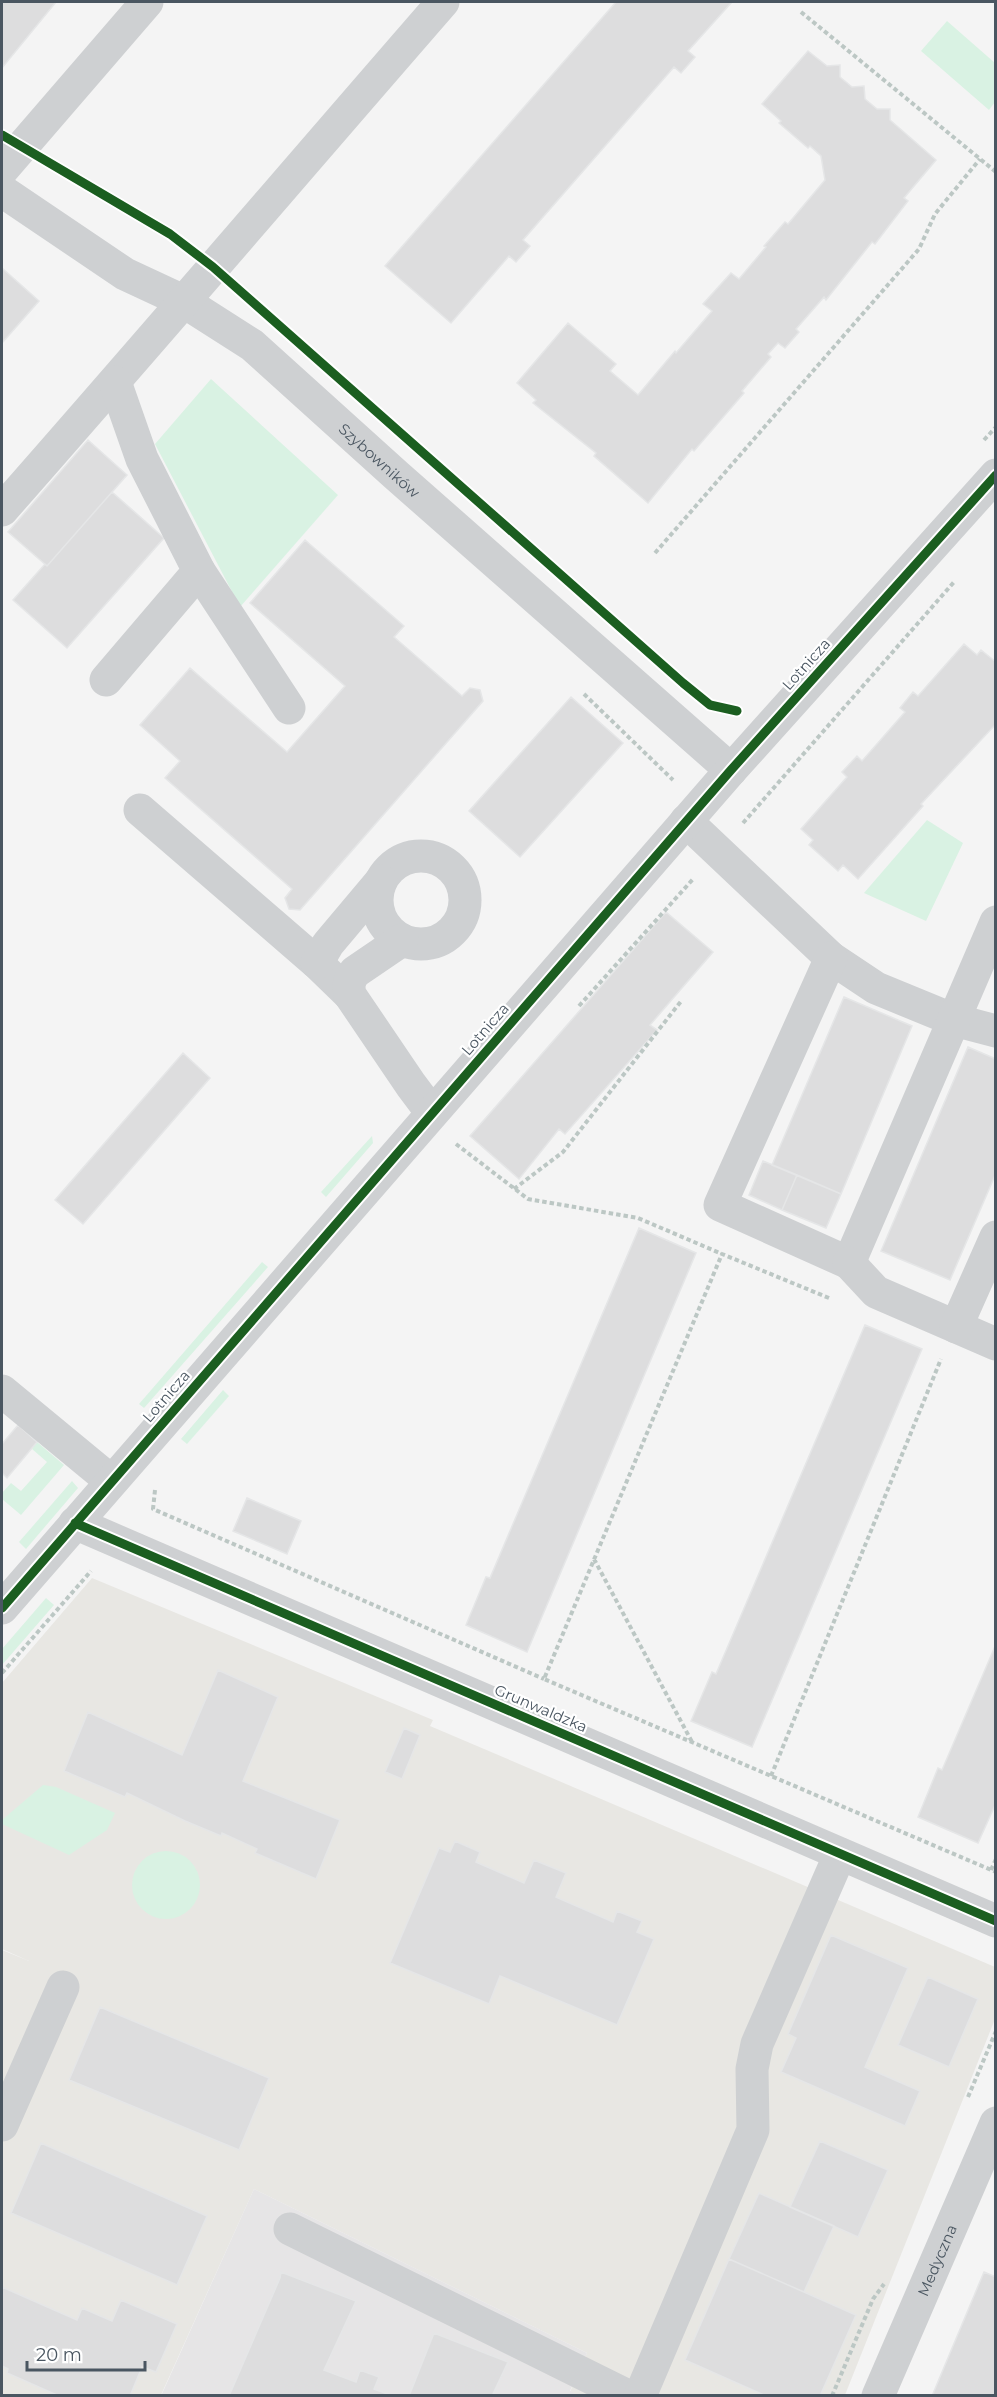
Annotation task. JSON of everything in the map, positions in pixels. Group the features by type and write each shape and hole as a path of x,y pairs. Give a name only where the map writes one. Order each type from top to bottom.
{"street":[{"path":"2,170 147,2"},
{"path":"2,510 443,2"},
{"name":"Szybowników","path":"2,192 125,274 183,301 260,352 731,770"},
{"path":"115,382 142,459 199,571 289,708"},
{"name":"Lotnicza","path":"2,1608 686,821 995,476"},
{"path":"106,680 199,571"},
{"path":"140,810 317,963 350,995 432,1113"},
{"path":"686,821 831,958 876,988 954,1020 996,1031"},
{"path":"317,963 328,944 386,873 398,861 415,855 423,855 448,864 455,870 466,893 462,919 444,938 428,944 402,940 389,930 380,915 377,897 381,881"},
{"path":"849,1263 996,922"},
{"path":"350,995 349,984 355,972 402,940"},
{"path":"831,958 720,1205 849,1263 876,1292 996,1344"},
{"path":"956,1327 996,1237"},
{"path":"6,1403 111,1482"},
{"name":"Grunwaldzka","path":"75,1523 996,1921"},
{"path":"640,2396 753,2130 752,2069 757,2044 840,1854"},
{"path":"2,2125 63,1987"},
{"name":"Medyczna","path":"878,2396 996,2123"},
{"path":"290,2229 628,2396"}],"path":[{"path":"801,12 996,172"},
{"path":"656,553 920,249 935,214 980,159"},
{"path":"573,1013 958,578"},
{"path":"583,693 675,782"},
{"path":"514,1188 563,1152 682,1000"},
{"path":"448,1152 455,1143 528,1199 638,1218 839,1303"},
{"path":"543,1679 722,1254"},
{"path":"771,1776 942,1358"},
{"path":"156,1486 153,1509 993,1871 996,1859"},
{"path":"594,1558 692,1742"},
{"path":"2,1673 92,1570 101,1574"}],"shaded area":[{"path":"92,1578 433,1720 430,1726 995,1967 995,2019 845,2395 578,2395 570,2392 587,2353 254,2189 161,2395 2,2395 2,1950 29,1961 2,1949 2,1683"},
{"path":"254,2189 587,2353 570,2391 578,2395 161,2396"}],"green space":[{"path":"947,21 995,63 995,102 989,110 921,51"},
{"path":"211,379 338,495 240,607 155,444"},
{"path":"927,820 963,843 926,921 864,893"},
{"path":"372,1136 373,1143 326,1197 321,1192"},
{"path":"262,1262 268,1267 144,1408 139,1404"},
{"path":"223,1390 229,1396 187,1444 181,1439"},
{"path":"37,1442 64,1465 21,1515 2,1499 2,1493 11,1483 21,1491 47,1462 32,1449"},
{"path":"72,1481 78,1488 26,1549 19,1542"},
{"path":"46,1598 54,1605 2,1665 2,1649"},
{"path":"43,1785 56,1787 115,1813 107,1830 69,1855 2,1824 2,1820"},
{"path":"166,1851 179,1854 190,1861 197,1872 200,1885 197,1898 190,1909 179,1916 166,1919 153,1916 142,1909 135,1898 132,1885 135,1872 142,1861 153,1854"}],"building":[{"path":"2,2 56,2 2,68"},
{"path":"616,2 732,2 688,51 695,57 681,73 674,67 523,240 530,246 516,262 509,256 451,323 385,266"},
{"path":"808,51 827,66 840,65 840,77 852,87 864,86 865,99 877,109 890,109 890,120 936,160 904,198 908,201 875,244 872,242 826,300 824,297 796,329 799,332 785,348 778,343 768,354 771,357 742,391 744,393 694,451 692,449 648,503 594,456 596,453 533,403 536,400 517,383 568,323 616,364 610,371 638,395 675,351 676,353 712,311 703,304 731,273 739,279 766,247 764,246 785,222 788,224 825,180 821,156 779,123 781,121 762,104"},
{"path":"2,268 39,301 2,343"},
{"path":"88,440 127,475 47,566 8,532"},
{"path":"112,492 164,538 67,648 13,600 45,564 47,566"},
{"path":"305,540 404,626 394,637 462,696 470,688 480,690 483,701 300,910 289,909 285,898 292,889 165,778 180,761 140,725 190,668 287,752 345,686 250,603"},
{"path":"964,644 977,655 981,650 996,662 996,724 921,804 923,806 858,879 843,865 838,871 809,845 813,840 801,829 847,777 842,772 857,756 862,761 905,712 900,708 913,692 918,696"},
{"path":"571,697 623,743 520,857 469,811"},
{"path":"666,912 713,952 650,1025 657,1030 565,1134 559,1129 519,1179 470,1136"},
{"path":"844,997 912,1026 841,1194 772,1165"},
{"path":"968,1047 996,1059 996,1173 950,1280 881,1251"},
{"path":"183,1053 210,1078 83,1224 55,1200"},
{"path":"763,1161 797,1175 782,1210 749,1195"},
{"path":"797,1175 841,1194 826,1228 782,1210"},
{"path":"639,1228 696,1253 527,1652 466,1625 486,1577 490,1578"},
{"path":"865,1325 922,1349 752,1747 691,1721 712,1672 716,1674"},
{"path":"18,1425 37,1442 7,1478 2,1473 2,1444"},
{"path":"247,1498 301,1521 287,1554 233,1531"},
{"path":"996,1644 996,1803 978,1843 918,1817 938,1768 942,1770"},
{"path":"218,1670 278,1697 243,1781 340,1820 316,1879 255,1853 257,1849 222,1833 221,1836 127,1793 125,1797 64,1771 88,1712 182,1755"},
{"path":"404,1728 420,1735 402,1779 385,1772"},
{"path":"455,1841 480,1852 476,1862 524,1883 534,1860 566,1873 556,1897 613,1922 617,1911 642,1921 637,1932 654,1939 617,2025 500,1976 489,2004 390,1963 439,1848 450,1852"},
{"path":"831,1935 908,1968 865,2067 920,2091 905,2126 781,2072 796,2038 788,2034"},
{"path":"928,1977 978,1999 949,2067 898,2045"},
{"path":"100,2007 269,2078 239,2150 69,2080"},
{"path":"820,2141 888,2170 858,2237 790,2207"},
{"path":"41,2143 207,2216 177,2285 11,2213"},
{"path":"759,2193 834,2226 804,2292 729,2259"},
{"path":"729,2259 856,2315 820,2396 766,2396 685,2360"},
{"path":"281,2272 356,2301 324,2370 356,2382 360,2370 379,2377 374,2389 393,2396 229,2396"},
{"path":"984,2272 996,2277 996,2396 932,2396"},
{"path":"2,2287 77,2320 82,2308 112,2321 121,2300 177,2324 156,2372 142,2367 130,2396 59,2396 7,2373 8,2369 2,2366"},
{"path":"434,2333 508,2362 492,2396 409,2396"}],"cycle path":[{"path":"2,135 170,234 213,267 683,683 710,705 737,711"},
{"path":"2,1608 731,770 996,475"},
{"path":"75,1523 996,1921"}]}
